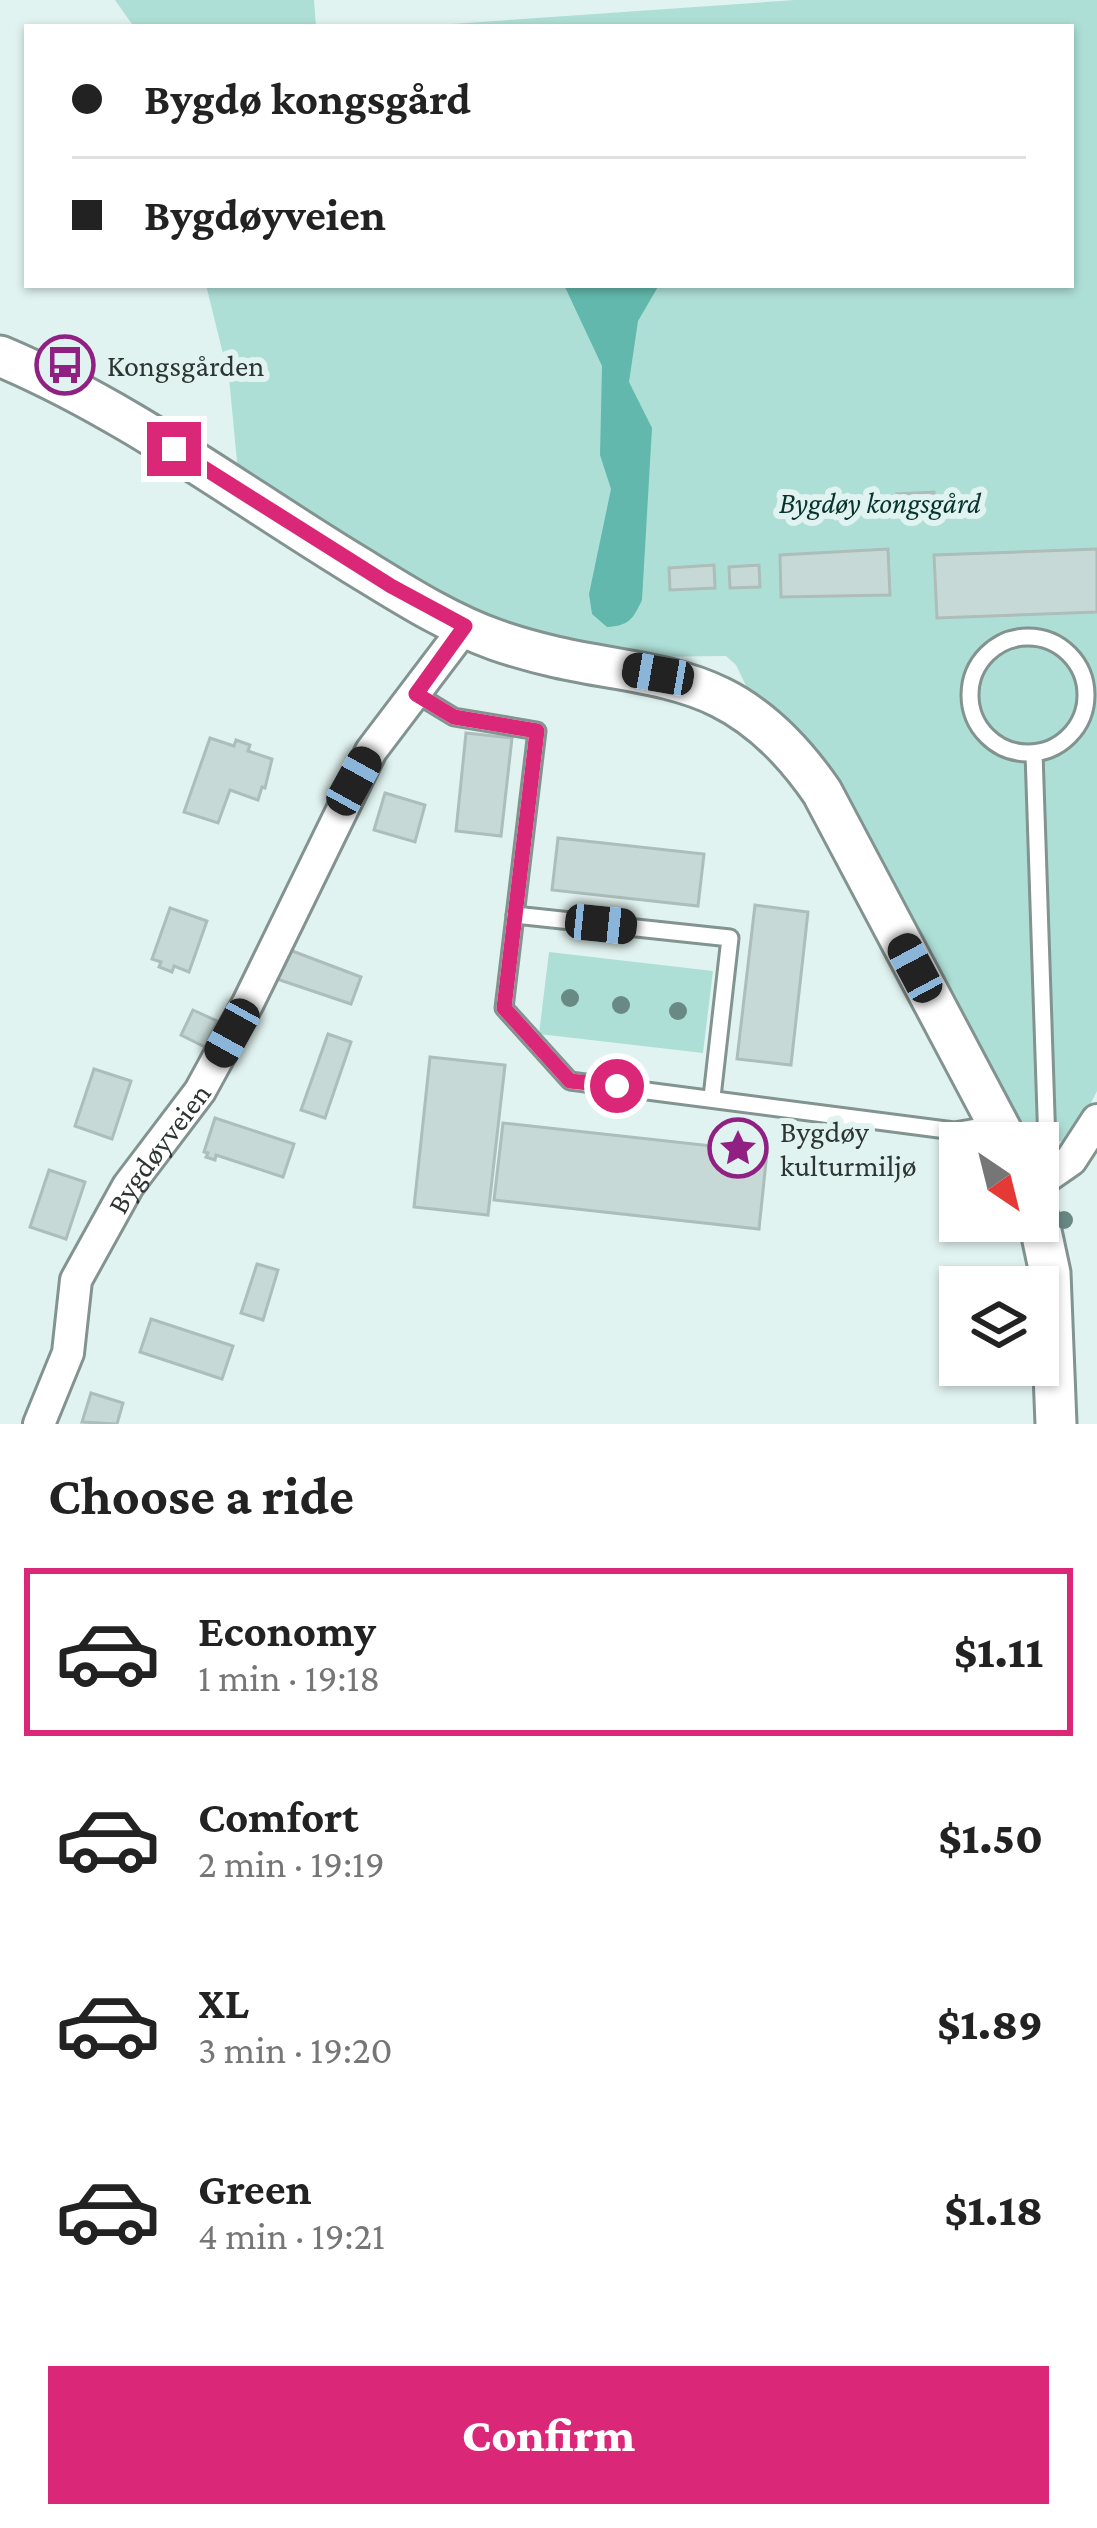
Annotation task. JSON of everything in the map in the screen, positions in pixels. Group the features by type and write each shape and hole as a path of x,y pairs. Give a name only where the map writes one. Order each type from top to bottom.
{"street":[{"path":"0,356 108,409 360,568 465,626 535,650 689,683 732,702 772,732 822,792 997,1122"},
{"name":"Bygdøyveien","path":"39,1424 68,1353 76,1280 128,1186 200,1091 248,1003 354,781 388,723 416,694 465,626"},
{"path":"1059,1167 1084,1146 1097,1120"},
{"path":"1043,1242 1049,1273 1056,1424"}],"lane":[{"path":"1024,637 1061,647 1075,660 1086,697 1072,733 1052,750 1034,752 1017,752 986,735 970,704 976,668 988,652 1024,637"},
{"path":"416,694 454,717 537,731 504,1008 570,1081 939,1129"},
{"path":"1034,752 1042,1122"},
{"path":"515,915 730,938 712,1097"}],"green space":[{"path":"115,0 314,0 316,24 132,24"},
{"name":"Bygdøy kongsgård","path":"795,0 1097,0 1097,1091 1072,1141 1059,1142 1059,1122 1012,1122 842,793 814,749 779,711 748,690 736,665 726,656 640,657 476,618 238,472 229,378 207,288 1074,288 1074,24 451,24"},
{"path":"549,952 713,971 703,1053 539,1034"}],"shaded area":[{"path":"565,288 657,288 638,321 629,382 652,428 642,600 629,620 607,627 592,614 589,594 611,489 600,455 602,366"}],"building":[{"path":"934,492 934,512 899,514 897,494"},
{"path":"888,549 890,595 781,597 780,555"},
{"path":"1097,549 1097,612 937,618 934,555"},
{"path":"714,565 715,588 670,590 669,568"},
{"path":"759,565 760,587 730,588 729,567"},
{"path":"466,733 512,738 501,836 456,831"},
{"path":"210,738 234,746 236,740 250,745 248,751 272,759 258,800 230,790 218,823 184,812"},
{"path":"385,793 425,805 415,842 374,830"},
{"path":"558,838 704,854 698,906 552,890"},
{"path":"755,905 808,912 791,1065 737,1059"},
{"path":"170,908 207,921 189,972 174,966 172,972 152,959"},
{"path":"287,949 361,977 351,1004 277,979"},
{"path":"193,1010 217,1021 205,1047 181,1035"},
{"path":"328,1034 351,1042 325,1118 301,1110"},
{"path":"430,1057 505,1065 488,1215 414,1207"},
{"path":"94,1069 131,1081 112,1139 75,1126"},
{"path":"215,1118 294,1144 283,1177 216,1155 215,1160 206,1157"},
{"path":"503,1123 767,1152 759,1229 494,1200"},
{"path":"49,1170 85,1182 66,1239 30,1227"},
{"path":"257,1264 278,1270 263,1320 241,1313"},
{"path":"151,1319 233,1346 222,1379 140,1352"},
{"path":"91,1393 123,1403 117,1424 82,1422"}],"place":[{"name":"Kongsgården","path":"65,365"},
{"name":"Bygdøy kulturmiljø","path":"738,1148"}],"route":[{"path":"174,449 298,530 465,626 416,694 454,717 537,731 504,1008 570,1081 617,1086"}]}
